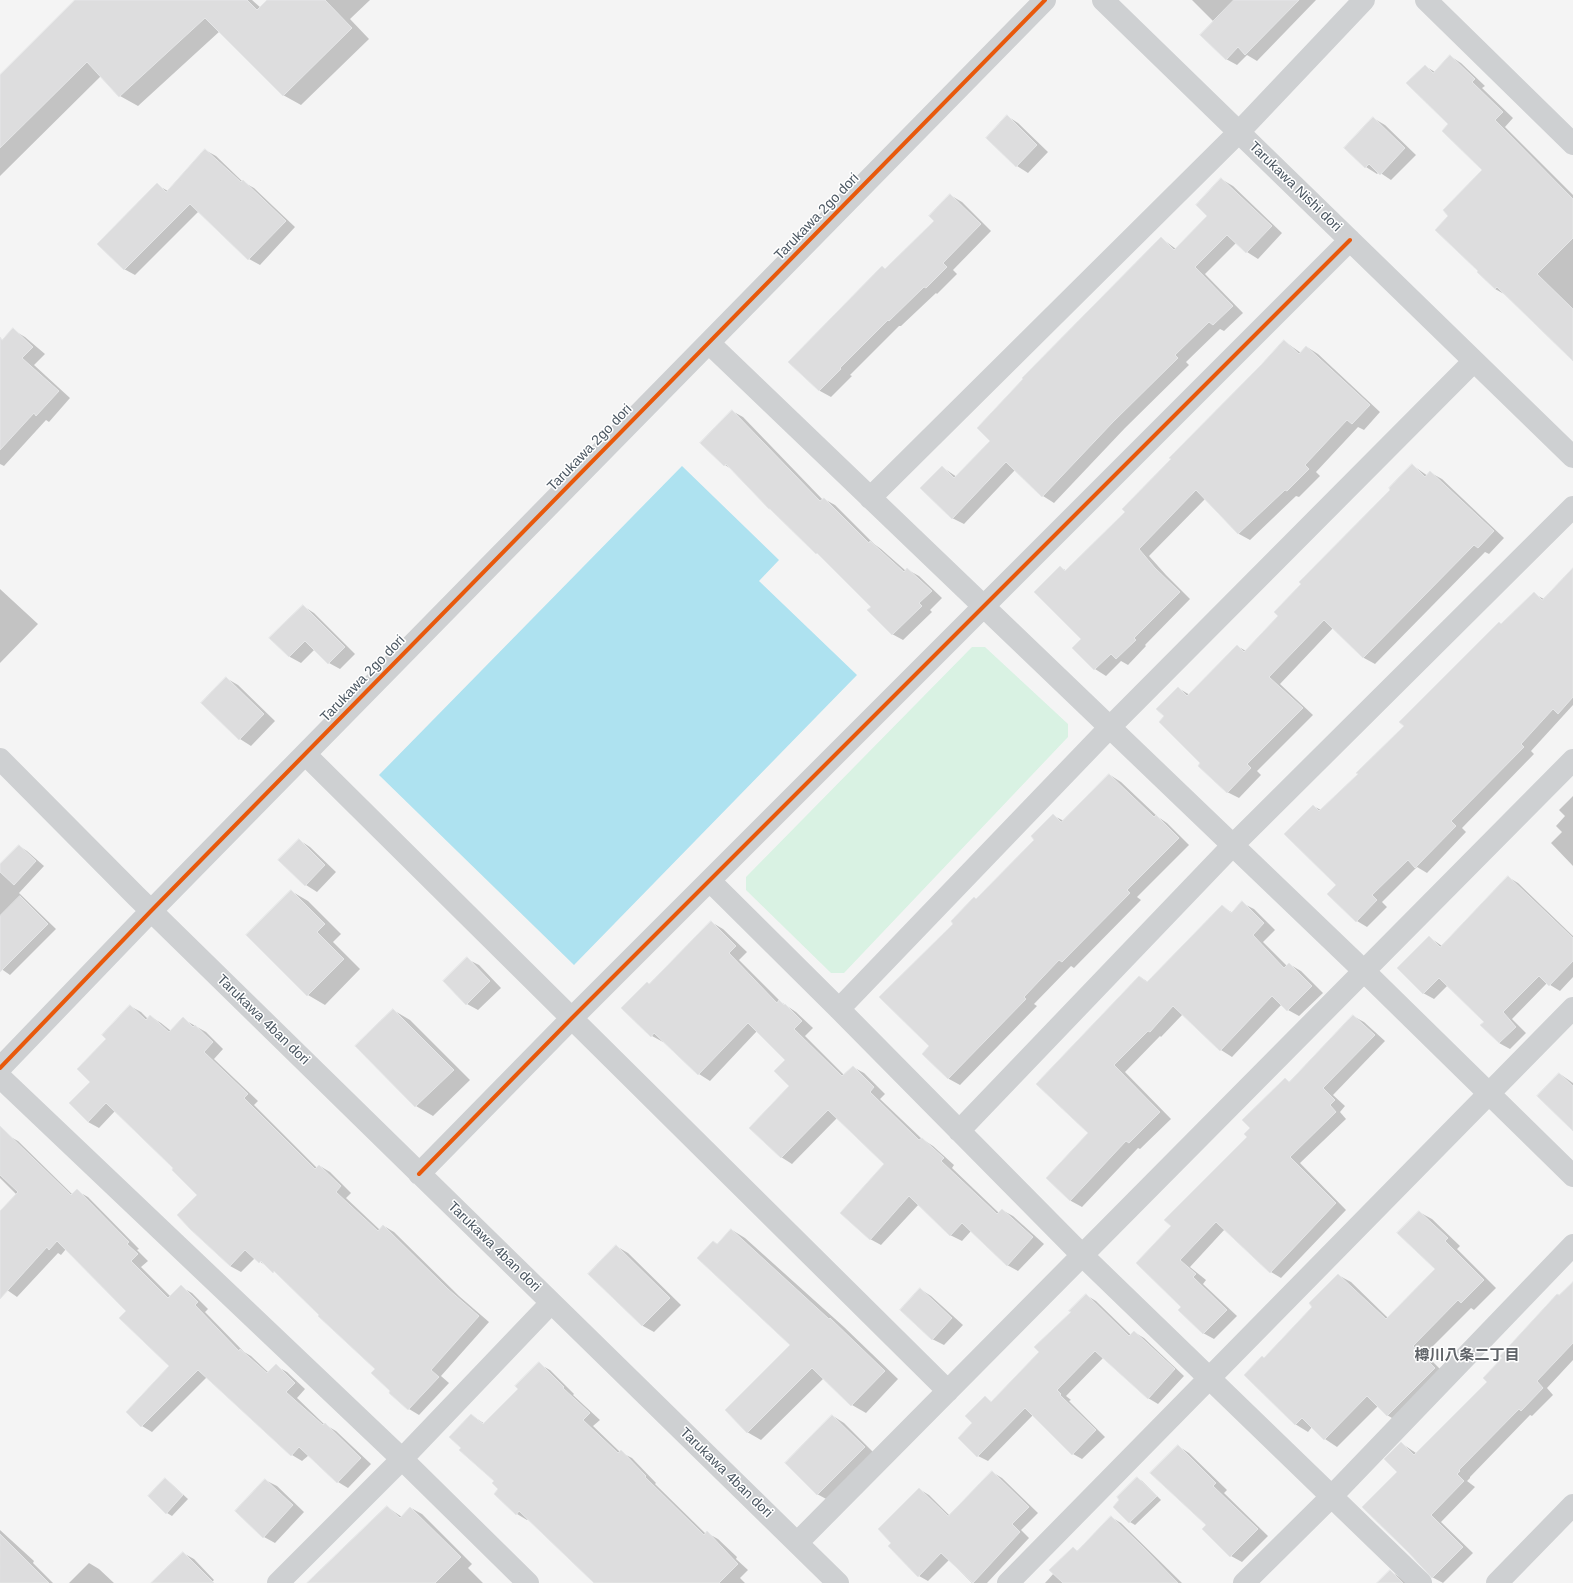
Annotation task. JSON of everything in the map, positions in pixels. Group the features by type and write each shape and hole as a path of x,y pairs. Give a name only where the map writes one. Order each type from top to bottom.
{"street":[{"name":"Tarukawa 2go dori","path":"0,1068 151,911 1045,0"},
{"name":"Tarukawa Nishi dori","path":"1103,0 1573,457"},
{"path":"870,498 1238,132 1364,0"},
{"path":"1426,0 1573,144"},
{"path":"419,1174 572,1018 1350,240"},
{"path":"709,343 1364,971 1573,1176"},
{"path":"839,1009 1110,727 1474,361"},
{"path":"959,1131 1233,845 1573,507"},
{"path":"305,754 948,1391"},
{"name":"Tarukawa 4ban dori","path":"0,759 151,911 838,1583"},
{"path":"797,1543 1573,760"},
{"path":"710,881 1082,1255 1420,1583"},
{"path":"1008,1583 1573,1008"},
{"path":"0,1077 402,1459 528,1583"},
{"path":"1244,1583 1331,1497 1573,1245"},
{"path":"278,1583 402,1459 551,1303"},
{"path":"1497,1583 1573,1505"}],"green space":[{"path":"972,647 985,647 1068,724 1068,737 844,973 831,973 746,890 746,877"}],"water":[{"path":"682,466 779,560 759,581 857,675 574,965 379,775"}],"building":[{"path":"75,0 247,0 257,10 267,0 325,0 352,28 283,96 205,18 119,97 87,62 0,148 0,75"},
{"path":"1234,0 1299,0 1245,55 1238,47 1226,60 1200,35"},
{"path":"1450,55 1475,79 1472,82 1503,112 1495,120 1573,199 1573,238 1537,274 1573,309 1573,361 1497,287 1495,289 1477,272 1478,271 1435,230 1448,216 1443,210 1482,170 1442,131 1448,124 1406,83 1425,65 1433,73"},
{"path":"1007,115 1037,145 1016,167 986,138"},
{"path":"1373,117 1405,148 1380,175 1369,164 1365,168 1344,148"},
{"path":"205,149 241,182 243,180 286,221 248,260 190,204 124,270 97,244 157,183 166,192"},
{"path":"1221,178 1272,226 1246,253 1227,235 1195,267 1233,306 1213,325 1209,322 1175,355 1178,358 1113,422 1042,497 1006,462 952,519 920,488 942,466 954,478 990,441 977,428 1023,379 1022,378 1161,237 1174,250 1207,216 1196,205"},
{"path":"950,194 981,224 943,263 947,267 926,288 924,287 889,321 888,320 819,391 788,362 882,266 885,269 934,221 929,216"},
{"path":"13,328 33,347 22,358 59,391 36,416 34,413 0,450 0,337 2,340"},
{"path":"1284,340 1299,354 1306,346 1370,405 1352,424 1347,420 1305,465 1309,469 1287,491 1285,490 1238,534 1196,490 1139,549 1155,568 1180,592 1134,638 1136,640 1116,659 1111,654 1094,670 1072,648 1081,639 1034,592 1060,566 1065,571 1125,512 1122,509 1171,459 1169,458"},
{"path":"732,410 820,501 824,498 869,543 870,541 904,572 907,568 932,591 919,603 922,606 892,635 867,610 871,607 817,553 816,554 769,509 726,464 724,466 700,443"},
{"path":"1412,464 1425,477 1430,471 1494,531 1478,548 1474,545 1363,658 1324,620 1269,677 1303,708 1247,764 1251,768 1227,793 1198,766 1200,763 1159,722 1164,716 1156,709 1178,687 1187,696 1237,645 1244,652 1278,616 1274,612 1301,584 1299,582 1390,490 1389,488"},
{"path":"1573,568 1573,697 1558,714 1553,709 1521,744 1524,747 1451,821 1456,826 1415,868 1408,860 1372,895 1377,900 1356,922 1327,894 1336,885 1284,834 1313,805 1319,811 1358,774 1356,773 1404,726 1399,722 1499,622 1501,624 1534,592 1542,600"},
{"path":"303,605 345,647 328,664 305,641 289,657 269,638"},
{"path":"226,677 264,714 239,740 201,703"},
{"path":"1109,774 1154,817 1156,815 1179,838 1127,890 1130,893 1062,962 1059,960 1024,997 1026,999 948,1079 922,1054 929,1046 879,997 953,924 951,921 974,897 976,899 1034,840 1031,836 1053,814 1061,822"},
{"path":"299,839 325,865 305,886 278,860"},
{"path":"19,845 36,861 14,885 0,872 0,864"},
{"path":"1508,876 1573,938 1573,961 1549,986 1539,976 1503,1012 1516,1027 1499,1043 1480,1025 1484,1022 1439,978 1423,994 1397,968 1429,936 1440,947"},
{"path":"291,890 325,924 317,932 344,959 307,996 246,935"},
{"path":"20,896 48,924 0,972 0,916"},
{"path":"1242,901 1264,923 1253,935 1284,968 1289,963 1312,986 1287,1011 1272,996 1220,1051 1173,1006 1150,1032 1148,1031 1114,1065 1160,1112 1129,1143 1126,1141 1070,1201 1046,1178 1088,1133 1036,1084 1139,976 1147,982 1222,905 1231,913"},
{"path":"711,921 736,946 729,953 777,1003 779,1000 784,1005 785,1004 802,1021 794,1029 842,1076 853,1066 874,1087 870,1092 919,1140 922,1138 944,1158 941,1161 997,1214 1002,1209 1033,1237 1007,1266 962,1223 950,1236 909,1196 870,1240 840,1213 884,1164 828,1110 781,1158 749,1128 789,1086 774,1071 785,1060 748,1023 698,1075 654,1033 651,1037 621,1008 647,982 649,984"},
{"path":"467,957 490,981 466,1005 443,981"},
{"path":"130,1005 146,1020 150,1015 169,1032 183,1017 193,1027 195,1025 213,1042 204,1052 248,1094 244,1098 315,1169 319,1165 341,1186 336,1192 378,1231 383,1225 448,1289 479,1316 431,1370 439,1377 408,1410 389,1393 390,1391 371,1373 375,1369 318,1316 319,1315 274,1271 273,1273 261,1261 259,1263 245,1250 230,1266 190,1229 177,1215 197,1195 172,1170 173,1168 106,1103 88,1122 69,1103 90,1082 77,1069 106,1039 102,1035"},
{"path":"393,1009 454,1070 415,1107 355,1046"},
{"path":"1353,1015 1375,1035 1323,1088 1335,1100 1330,1105 1336,1112 1290,1157 1336,1203 1270,1273 1216,1222 1180,1260 1196,1274 1193,1277 1227,1310 1203,1334 1178,1310 1181,1307 1136,1263 1171,1226 1164,1220 1247,1137 1244,1134 1250,1128 1242,1120 1285,1078 1289,1082"},
{"path":"1559,1073 1573,1086 1573,1131 1537,1096"},
{"path":"0,1126 71,1195 77,1189 129,1242 127,1244 138,1254 131,1261 168,1298 181,1285 198,1302 195,1305 239,1351 240,1349 267,1373 276,1364 295,1383 286,1392 323,1425 325,1423 361,1458 337,1483 299,1447 291,1456 198,1370 141,1427 126,1412 169,1366 119,1318 126,1311 57,1241 49,1250 47,1247 0,1299 0,1211 18,1192 0,1175"},
{"path":"1419,1211 1448,1238 1445,1241 1484,1280 1461,1303 1458,1300 1413,1346 1435,1368 1387,1416 1367,1396 1324,1440 1302,1418 1295,1425 1244,1375 1262,1356 1264,1358 1312,1307 1309,1303 1338,1274 1386,1319 1435,1269 1397,1233"},
{"path":"731,1229 829,1319 830,1318 885,1371 851,1406 812,1368 747,1433 725,1410 790,1345 697,1258 713,1241 717,1244"},
{"path":"616,1245 670,1298 642,1326 588,1274"},
{"path":"1573,1282 1573,1343 1537,1381 1543,1388 1521,1411 1519,1409 1459,1470 1460,1471 1457,1474 1464,1481 1431,1515 1463,1547 1432,1578 1362,1507 1397,1472 1384,1459 1401,1442 1414,1455 1487,1382 1483,1378 1502,1358 1500,1356 1557,1294 1559,1295"},
{"path":"920,1288 952,1318 932,1340 900,1310"},
{"path":"1086,1294 1129,1336 1134,1331 1175,1369 1148,1399 1095,1351 1057,1390 1061,1394 1060,1395 1096,1430 1072,1455 1025,1408 977,1457 958,1438 972,1423 965,1416 985,1396 991,1402 1039,1352 1034,1347 1071,1312 1069,1311"},
{"path":"539,1362 564,1387 563,1388 590,1413 583,1420 618,1453 621,1450 646,1476 645,1477 704,1535 707,1531 738,1564 719,1583 594,1583 519,1511 516,1515 494,1494 498,1489 492,1483 494,1481 459,1450 461,1448 449,1437 471,1414 483,1424 518,1389 515,1386"},
{"path":"832,1415 865,1447 817,1495 785,1463"},
{"path":"1178,1445 1216,1483 1213,1486 1258,1529 1230,1557 1202,1529 1206,1525 1150,1473"},
{"path":"992,1471 1029,1507 1012,1524 1020,1532 973,1583 941,1553 918,1577 888,1546 891,1543 878,1529 919,1488 948,1516"},
{"path":"1137,1477 1157,1496 1129,1523 1113,1507 1119,1500 1117,1497"},
{"path":"165,1478 183,1495 166,1514 148,1496"},
{"path":"265,1479 293,1505 263,1538 235,1511"},
{"path":"387,1506 400,1518 410,1507 461,1557 435,1583 307,1583"},
{"path":"1111,1516 1178,1583 1063,1583 1049,1570 1073,1547 1077,1551"},
{"path":"0,1534 49,1583 0,1583"},
{"path":"183,1552 214,1583 151,1583"},
{"path":"1390,1570 1403,1583 1377,1583"}],"cycle path":[{"path":"0,1068 151,911 1045,0"},
{"path":"419,1174 572,1018 1350,240"}],"district":[{"name":"樽川八条二丁目","path":"1467,1356"}]}
